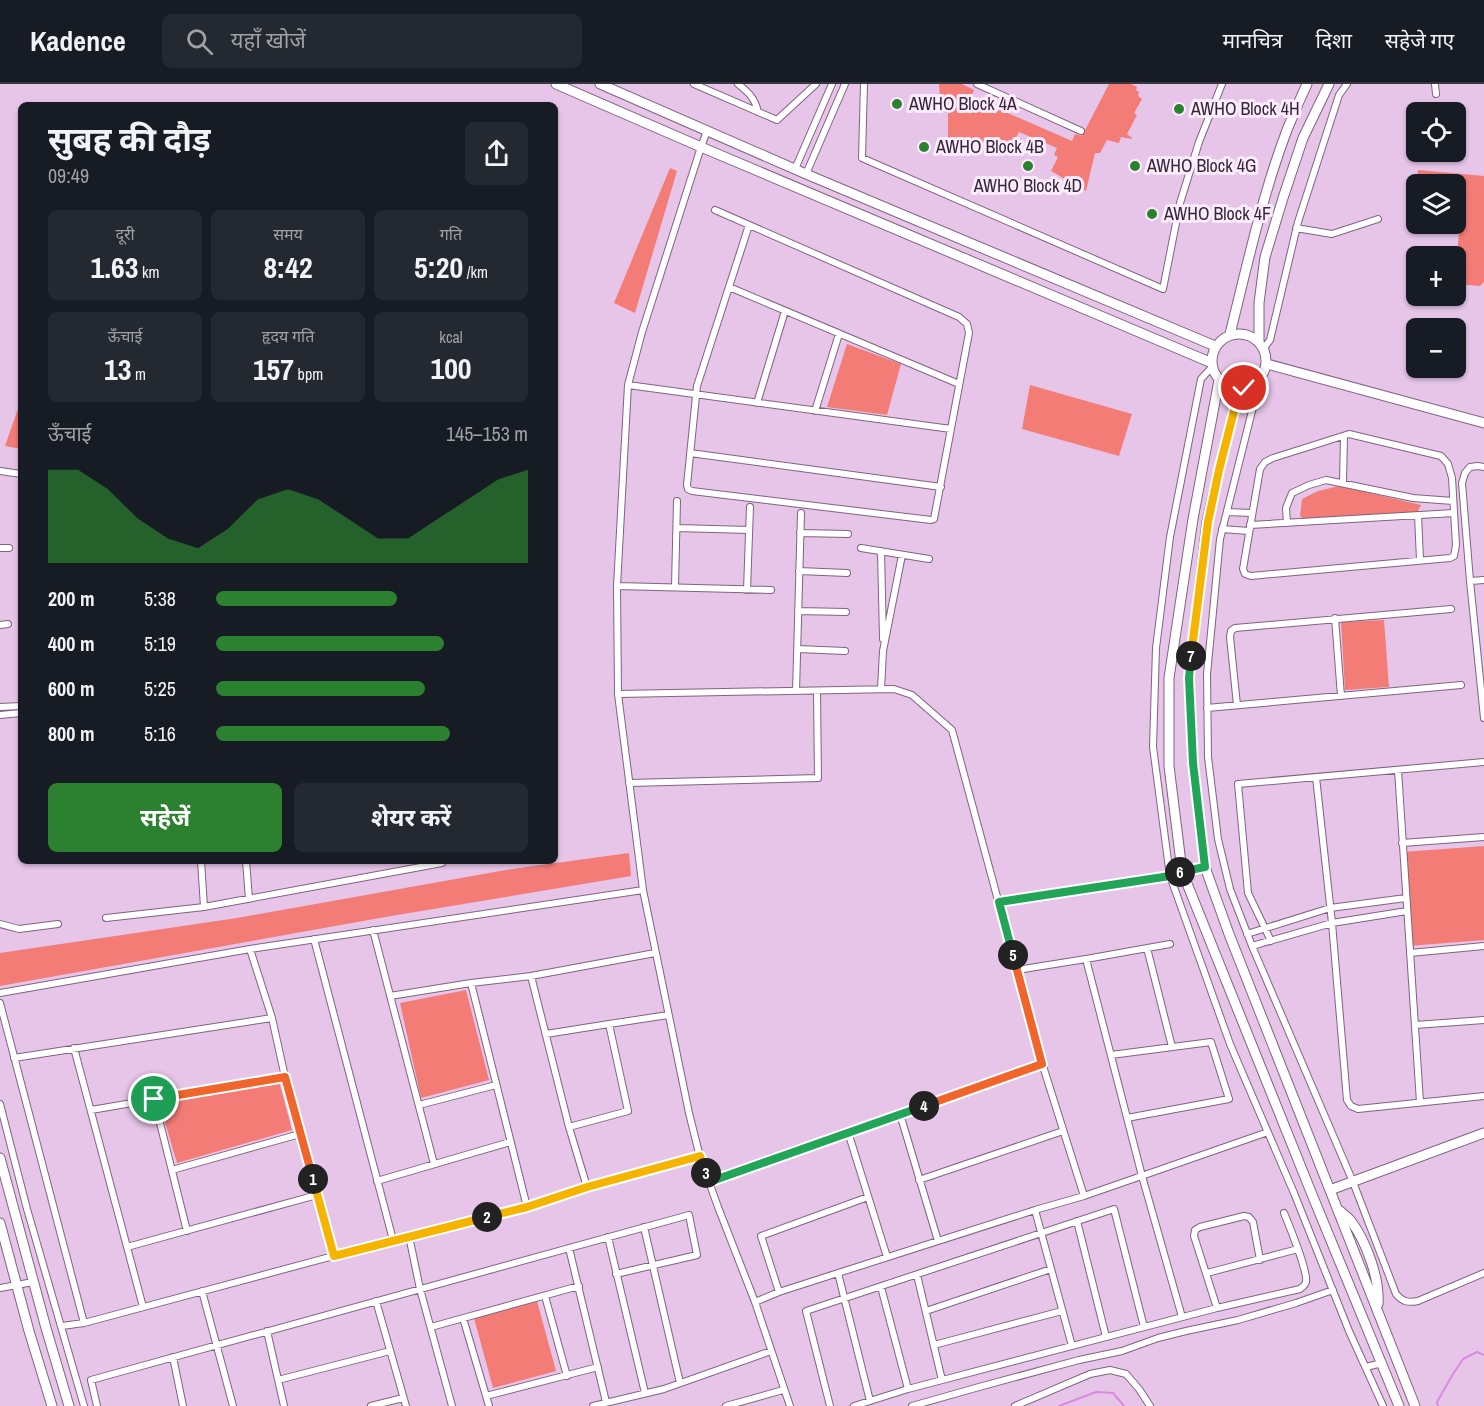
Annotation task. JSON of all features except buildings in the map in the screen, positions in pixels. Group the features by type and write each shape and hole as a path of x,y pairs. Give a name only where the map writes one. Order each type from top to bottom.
{"street":[{"path":"556,84 1212,365"},
{"path":"600,84 806,174 1215,346"},
{"path":"694,84 777,120 816,84"},
{"path":"738,84 750,93 758,112"},
{"path":"795,169 832,84"},
{"path":"806,174 845,84"},
{"path":"864,84 862,158 1163,289 1180,203 1199,142 1222,84"},
{"path":"977,84 1081,131"},
{"path":"1230,334 1267,189 1287,129 1307,84"},
{"path":"1329,84 1303,138 1265,257 1259,303 1262,345 1267,364 1260,379 1220,539 1207,674 1208,757 1218,839 1230,889 1247,934 1353,1182 1396,1294 1408,1303 1418,1301 1484,1273"},
{"path":"1262,345 1270,340 1296,228 1310,181 1339,95 1347,84"},
{"path":"1435,84 1436,94"},
{"path":"707,131 642,332 628,385 617,586 618,694 643,890 689,1113 700,1156 755,1302 790,1406"},
{"path":"716,210 959,317 967,324 969,333 934,519 688,489 697,386 749,225"},
{"path":"1296,228 1332,234 1378,219"},
{"path":"729,287 958,384"},
{"path":"757,403 785,311"},
{"path":"815,411 839,334"},
{"path":"1260,379 1244,388 1226,385 1219,380 1212,365 1212,356 1215,346 1230,334 1251,335 1262,345"},
{"path":"1267,364 1484,423"},
{"path":"1212,365 1201,379 1170,537 1156,648 1153,747 1170,876 1230,1044 1383,1406"},
{"path":"1219,380 1193,519 1169,678 1169,766 1182,871 1399,1406"},
{"path":"628,385 951,429"},
{"path":"1244,388 1234,411 1208,522 1189,678 1193,763 1205,867 1229,934 1338,1210 1350,1220 1370,1259 1378,1299 1377,1310 1414,1404"},
{"path":"1349,434 1441,456 1449,464 1456,545 1454,556 1251,576 1245,574 1243,569 1252,513 1260,469 1265,462 1344,436 1349,434"},
{"path":"1342,483 1344,436"},
{"path":"690,453 941,487"},
{"path":"1484,467 1470,467 1462,483 1484,718"},
{"path":"0,471 18,474"},
{"path":"1287,523 1286,508 1292,493 1326,480 1413,498 1453,501"},
{"path":"675,587 677,501"},
{"path":"747,590 750,507"},
{"path":"1227,512 1252,513"},
{"path":"796,691 801,513"},
{"path":"1222,529 1454,513"},
{"path":"1418,515 1420,560"},
{"path":"677,528 749,530"},
{"path":"800,533 848,534"},
{"path":"0,548 9,548"},
{"path":"861,548 929,559"},
{"path":"880,689 883,651 881,551"},
{"path":"883,651 902,555"},
{"path":"799,571 846,573"},
{"path":"1470,581 1484,580"},
{"path":"617,586 771,590"},
{"path":"1237,705 1230,637 1231,631 1235,628 1451,609"},
{"path":"798,611 846,612"},
{"path":"1335,618 1341,696"},
{"path":"0,625 8,624"},
{"path":"798,649 845,651"},
{"path":"1208,708 1461,685"},
{"path":"618,694 894,689 912,695 952,730 1042,1064 1084,1196"},
{"path":"629,783 818,778 817,691"},
{"path":"0,707 18,706"},
{"path":"0,715 18,714"},
{"path":"1271,941 1248,893 1238,784 1484,762"},
{"path":"1398,770 1420,1102"},
{"path":"1316,777 1332,923 1347,1100 1350,1106 1358,1109 1484,1096"},
{"path":"1402,843 1484,837"},
{"path":"201,864 204,907"},
{"path":"246,864 249,899"},
{"path":"106,918 204,907 437,864"},
{"path":"999,902 1170,876 1182,871 1205,867"},
{"path":"0,993 250,949 643,890"},
{"path":"1247,934 1330,908 1406,898"},
{"path":"1252,946 1332,923 1407,911"},
{"path":"1,926 19,929 58,924"},
{"path":"373,930 434,1164"},
{"path":"314,939 393,1240"},
{"path":"1017,970 1170,944"},
{"path":"1410,953 1484,945"},
{"path":"1147,948 1172,1047"},
{"path":"250,949 272,1018 285,1077 334,1256"},
{"path":"390,996 531,976 655,953"},
{"path":"1086,959 1142,1176 1182,1317"},
{"path":"531,976 569,1127 587,1187"},
{"path":"471,983 527,1207"},
{"path":"0,1002 84,1323"},
{"path":"546,1034 668,1016"},
{"path":"14,1058 272,1018"},
{"path":"1415,1025 1484,1020"},
{"path":"569,1127 627,1111 609,1024"},
{"path":"1111,1055 1210,1042 1229,1099 1127,1118"},
{"path":"74,1048 143,1307"},
{"path":"709,1182 1042,1064"},
{"path":"91,1110 285,1077"},
{"path":"419,1105 496,1084"},
{"path":"154,1099 186,1231"},
{"path":"0,1104 27,1209 84,1406"},
{"path":"900,1114 938,1241"},
{"path":"920,1180 1064,1131"},
{"path":"848,1132 887,1257"},
{"path":"755,1302 887,1257 1084,1196 1268,1132"},
{"path":"1330,1190 1484,1133"},
{"path":"172,1170 300,1134"},
{"path":"377,1181 510,1142"},
{"path":"62,1326 84,1323 393,1240 527,1207 587,1187 700,1156"},
{"path":"0,1158 69,1406"},
{"path":"127,1246 317,1196"},
{"path":"779,1292 761,1236 868,1197"},
{"path":"830,1406 806,1311 1114,1209 1144,1327"},
{"path":"1035,1210 1072,1346"},
{"path":"854,1406 908,1389 1182,1317 1300,1289 1307,1279 1284,1213"},
{"path":"97,1406 91,1380 689,1215 697,1255 616,1274"},
{"path":"1217,1308 1194,1236 1195,1230 1249,1216 1253,1222 1260,1260"},
{"path":"1077,1221 1106,1337"},
{"path":"0,1223 52,1406"},
{"path":"644,1227 680,1383"},
{"path":"409,1236 420,1289 452,1406"},
{"path":"608,1238 645,1393"},
{"path":"569,1248 606,1402"},
{"path":"1207,1273 1298,1250"},
{"path":"926,1311 1051,1269"},
{"path":"838,1273 870,1401"},
{"path":"917,1275 942,1380"},
{"path":"0,1288 33,1282"},
{"path":"431,1327 579,1286"},
{"path":"881,1287 908,1389"},
{"path":"912,1406 1079,1360 1122,1351 1186,1331 1238,1320 1333,1290"},
{"path":"202,1291 233,1406"},
{"path":"545,1296 567,1376"},
{"path":"376,1301 406,1406"},
{"path":"934,1345 1062,1311"},
{"path":"464,1318 489,1406"},
{"path":"267,1331 284,1406"},
{"path":"278,1380 390,1351"},
{"path":"593,1406 680,1383 771,1351"},
{"path":"173,1358 183,1406"},
{"path":"1366,1367 1382,1363"},
{"path":"486,1396 598,1367"},
{"path":"1015,1406 1090,1374 1110,1370 1126,1374 1150,1406"},
{"path":"726,1406 783,1390"},
{"path":"371,1406 403,1398"}],"shaded area":[{"path":"939,84 962,84 974,90 971,97 1072,141 1075,134 1082,136 1109,84 1131,84 1137,87 1138,96 1142,99 1134,113 1137,115 1127,134 1132,139 1121,137 1119,143 1107,140 1100,153 1095,153 1086,191 1051,171 1058,157 1054,155 1057,148 1019,132 1016,138 999,149 979,140 969,155 948,154 948,113 941,111"},
{"path":"670,168 677,171 635,313 614,303"},
{"path":"1418,170 1462,174 1417,174"},
{"path":"1466,174 1484,176 1484,282 1480,286 1466,285 1466,246 1458,246 1459,234 1466,234"},
{"path":"847,344 901,364 887,415 827,407"},
{"path":"1030,385 1132,414 1119,456 1022,429"},
{"path":"18,409 18,448 5,446"},
{"path":"1339,486 1421,505 1417,513 1305,520 1300,516 1302,499 1318,491"},
{"path":"1384,620 1389,687 1345,690 1341,622"},
{"path":"1484,846 1484,940 1409,946 1403,852"},
{"path":"629,853 631,876 391,916 0,986 0,953 237,918 558,863"},
{"path":"466,990 489,1080 421,1098 400,1003"},
{"path":"279,1081 292,1130 177,1163 159,1102"},
{"path":"537,1301 556,1371 493,1388 474,1318"}],"waterway":[{"path":"1438,1406 1437,1402 1463,1359 1477,1352 1484,1355"},
{"path":"1059,1406 1096,1392 1113,1393 1124,1406"}],"place":[{"name":"AWHO Block 4A","path":"897,104"},
{"name":"AWHO Block 4H","path":"1179,109"},
{"name":"AWHO Block 4B","path":"924,147"},
{"name":"AWHO Block 4D","path":"1028,166"},
{"name":"AWHO Block 4G","path":"1135,166"},
{"name":"AWHO Block 4F","path":"1152,214"}],"route":[{"path":"154,1099 285,1077 334,1256 527,1207 587,1187 700,1156 709,1182 1042,1064 999,902 1170,876 1182,871 1205,867 1193,763 1189,678 1208,522 1234,411 1244,388"}]}
